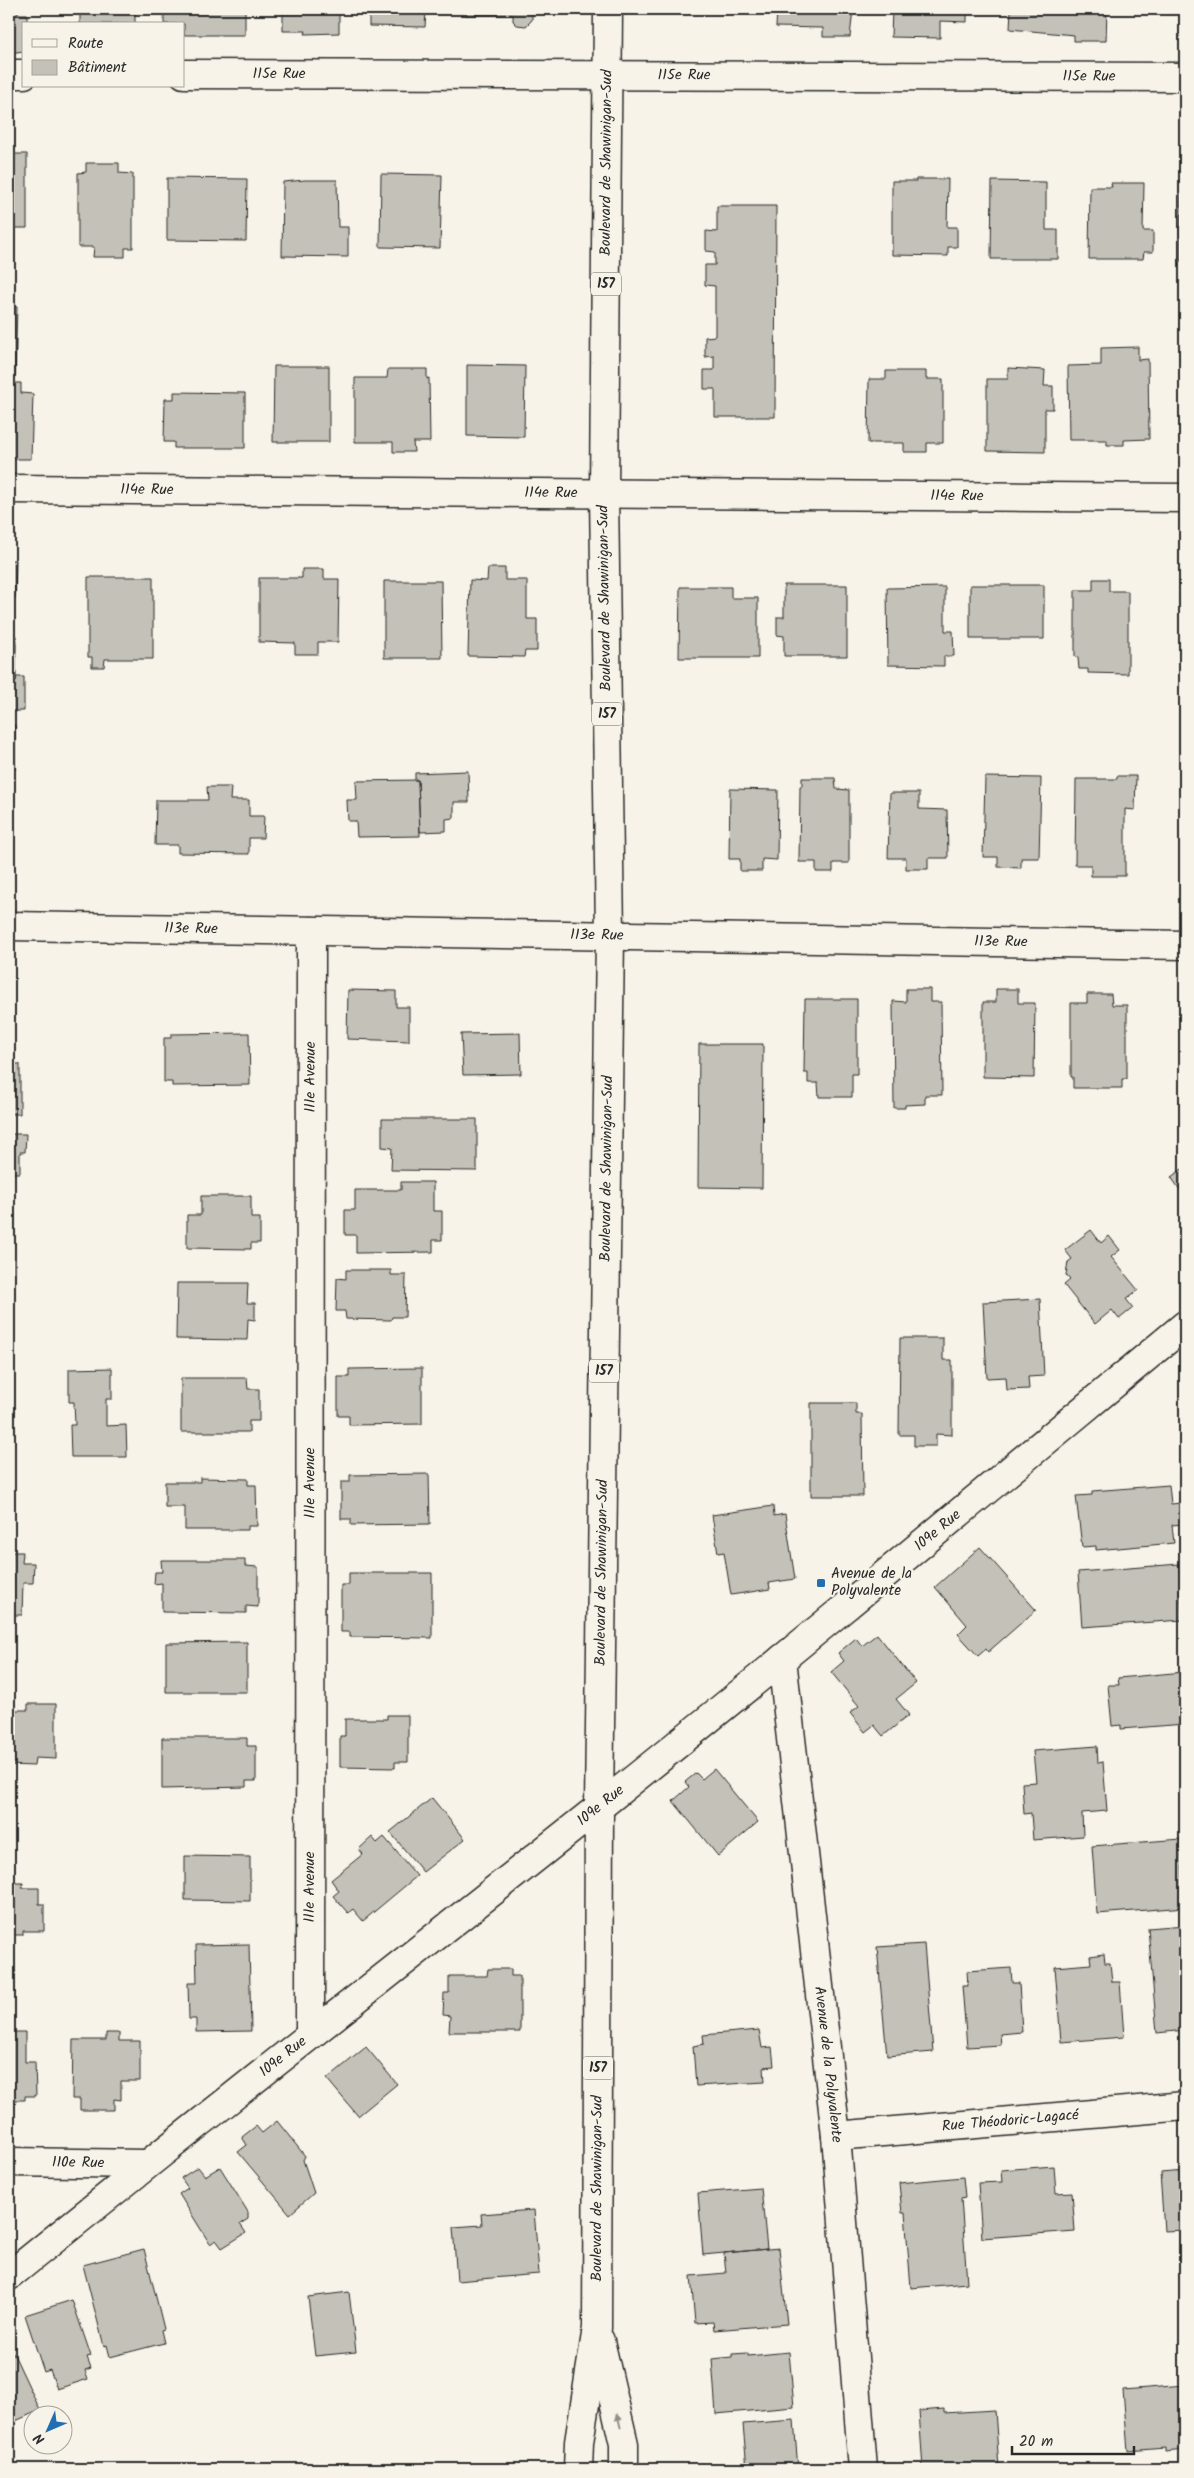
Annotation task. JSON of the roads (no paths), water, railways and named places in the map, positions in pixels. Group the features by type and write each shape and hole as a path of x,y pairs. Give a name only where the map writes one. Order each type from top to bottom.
{"street":[{"name":"Boulevard de Shawinigan-Sud","path":"578,2469 579,2442 597,2328 599,1807 610,935 604,493 608,9"},
{"path":"9,74 22,74"},
{"name":"115e Rue","path":"185,74 1185,77"},
{"name":"114e Rue","path":"9,488 1185,498"},
{"name":"113e Rue","path":"9,926 1185,945"},
{"name":"111e Avenue","path":"310,2035 311,931"},
{"name":"109e Rue","path":"9,2276 146,2164 599,1807 782,1659 1185,1325"},
{"name":"Avenue de la Polyvalente","path":"782,1659 836,2136 863,2469"},
{"name":"Rue Théodoric-Lagacé","path":"836,2136 1185,2106"},
{"name":"110e Rue","path":"9,2162 146,2164"},
{"name":"Boulevard de Shawinigan-Sud","path":"597,2328 624,2444 624,2469"}],"place":[{"name":"Avenue de la Polyvalente","path":"821,1583"}]}
